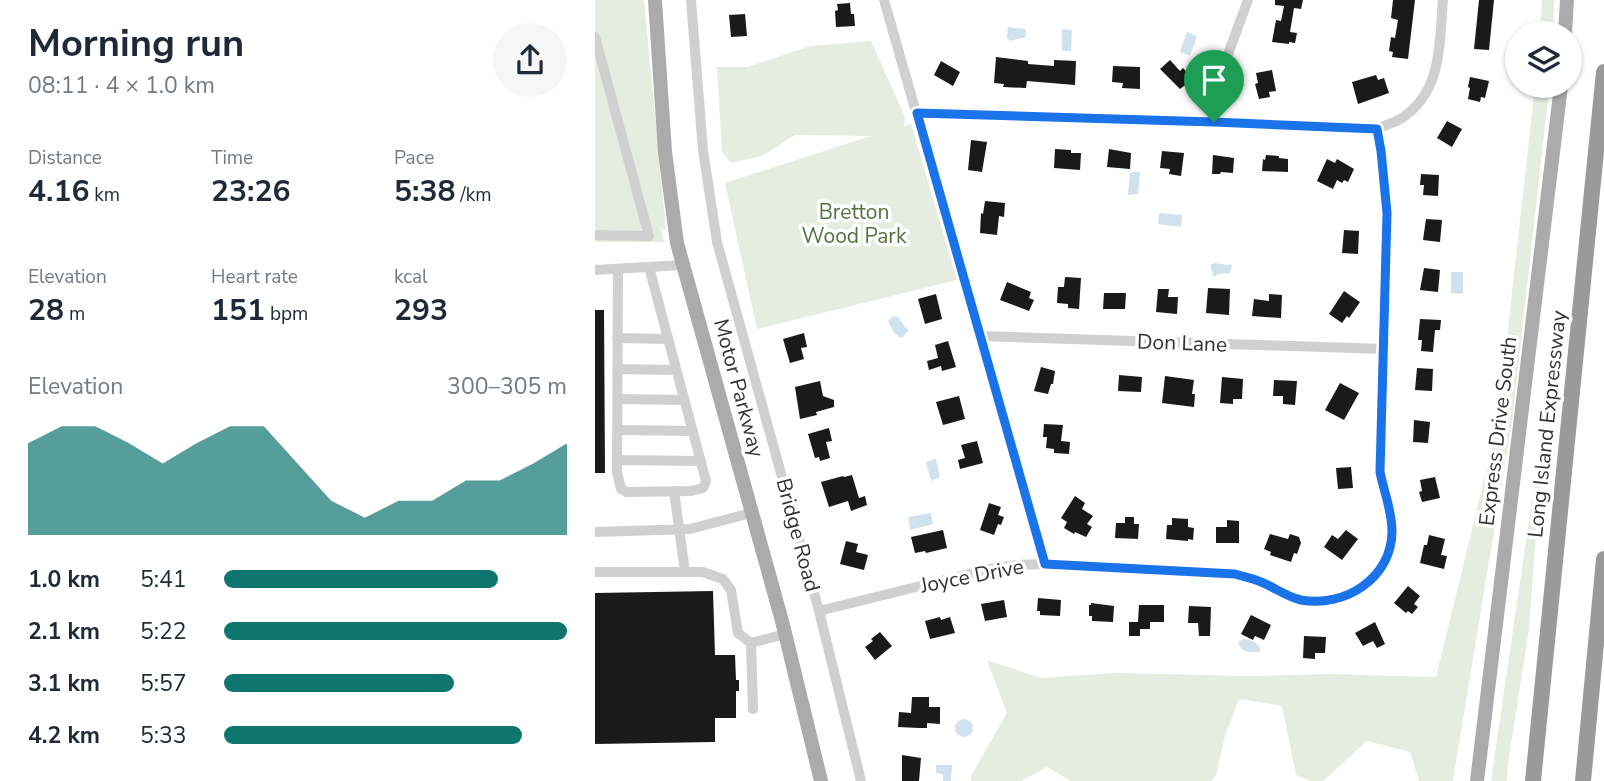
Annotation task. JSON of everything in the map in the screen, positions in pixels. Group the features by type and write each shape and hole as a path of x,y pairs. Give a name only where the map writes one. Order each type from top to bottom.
{"highway":[{"name":"Long Island Expressway","path":"1532,781 1604,72"},
{"path":"1583,781 1604,559"}],"main road":[{"name":"Motor Parkway","path":"655,0 665,152 677,243 785,634 821,781"},
{"path":"1566,21 1567,0"},
{"name":"Express Drive South","path":"1477,781 1560,98"}],"street":[{"name":"Bridge Road","path":"691,0 703,150 716,242 819,611 861,781"},
{"path":"884,0 1045,564"},
{"path":"1214,122 1220,76 1248,0"},
{"path":"917,113 1377,129 1401,118 1418,104 1430,88 1437,67 1443,0"},
{"path":"595,37 649,236 595,235"},
{"name":"Joyce Drive","path":"819,611 989,569 1016,565 1045,564 1235,574 1259,581 1297,599 1319,602 1340,598 1360,589 1378,573 1388,553 1392,533 1391,513 1380,472 1387,213 1377,129"},
{"path":"595,270 683,265"},
{"path":"618,269 617,472 621,489 627,492 691,491 703,488 706,481 649,267"},
{"name":"Don Lane","path":"981,336 1383,349"},
{"path":"617,338 668,339"},
{"path":"617,369 676,370"},
{"path":"617,399 684,400"},
{"path":"617,430 693,431"},
{"path":"617,460 701,461"},
{"path":"674,491 685,572"},
{"path":"595,532 690,529 751,513"},
{"path":"595,572 703,572 723,579 731,590 738,633 751,643 754,709"},
{"path":"751,643 785,634"}],"green space":[{"path":"595,0 644,0 666,230 661,229 664,242 595,242"},
{"path":"1542,0 1554,0 1553,21 1541,21"},
{"name":"Bretton Wood Park","path":"871,41 905,117 904,126 911,124 957,280 757,329 725,183 871,136 795,135 762,156 731,163 722,152 717,67 748,67 810,46"},
{"path":"1534,98 1548,98 1512,421 1453,781 1419,781 1410,752 1367,741 1323,781 1310,781 1296,775 1282,706 1239,699 1225,736 1216,775 1211,781 1071,781 1047,767 1021,781 971,781 971,776 1007,713 987,660 1041,678 1114,673 1436,677 1497,427"},
{"path":"1546,403 1529,629 1507,781 1491,781"}],"water":[{"path":"1008,27 1025,29 1026,37 1010,41 1007,38"},
{"path":"1062,29 1072,30 1071,51 1062,51"},
{"path":"1187,32 1197,36 1190,56 1180,52"},
{"path":"1140,172 1138,194 1128,195 1130,174"},
{"path":"1159,213 1182,215 1181,227 1158,224"},
{"path":"1231,264 1230,273 1214,277 1210,265"},
{"path":"1451,272 1463,272 1463,294 1451,293"},
{"path":"895,315 909,330 902,338 895,333 888,321"},
{"path":"936,459 940,477 931,481 926,462"},
{"path":"931,513 933,524 910,530 908,517"},
{"path":"1243,639 1258,645 1261,650 1243,650 1238,642"},
{"path":"964,719 971,721 971,735 964,737 957,735 955,728 957,721"},
{"path":"936,765 952,765 951,781 943,781 943,774 936,773"}],"building":[{"path":"1275,0 1303,0 1301,9 1294,8 1290,32 1297,33 1295,43 1272,42 1276,20 1281,21 1284,6 1275,5"},
{"path":"1393,0 1415,0 1408,59 1392,57 1393,52 1389,51 1391,37 1395,38 1398,20 1391,18"},
{"path":"1479,0 1494,0 1489,50 1474,49"},
{"path":"850,3 855,26 836,27 837,4"},
{"path":"745,14 747,36 731,37 729,15"},
{"path":"996,57 1054,66 1054,60 1076,61 1075,85 1027,81 1026,88 1003,87 1004,84 994,83"},
{"path":"1170,60 1180,71 1183,68 1193,79 1180,89 1160,69"},
{"path":"941,61 960,72 953,86 934,75"},
{"path":"1113,66 1140,67 1140,89 1122,88 1123,83 1112,82"},
{"path":"1272,70 1276,91 1269,92 1270,97 1259,99 1255,84 1258,83 1256,73"},
{"path":"1376,75 1378,80 1384,78 1389,93 1358,104 1352,82"},
{"path":"1470,77 1489,81 1485,98 1481,97 1480,102 1468,99"},
{"path":"1447,121 1462,129 1452,147 1437,138"},
{"path":"971,140 987,142 982,172 968,170"},
{"path":"1055,149 1081,153 1080,170 1054,168"},
{"path":"1109,149 1131,153 1130,169 1107,167"},
{"path":"1162,151 1184,153 1181,176 1169,174 1170,169 1160,168"},
{"path":"1213,155 1234,158 1233,173 1212,174"},
{"path":"1266,155 1288,159 1288,172 1262,171"},
{"path":"1327,159 1335,163 1337,159 1354,169 1348,182 1337,180 1333,189 1317,181"},
{"path":"1421,174 1439,175 1438,196 1423,195"},
{"path":"985,201 1005,203 1004,217 999,216 997,235 980,233"},
{"path":"1426,219 1442,220 1440,242 1423,240"},
{"path":"1344,230 1359,231 1358,254 1342,253"},
{"path":"1424,268 1440,270 1438,292 1420,290"},
{"path":"1065,277 1081,278 1079,309 1057,303 1058,287 1064,287"},
{"path":"1007,282 1031,292 1029,298 1034,300 1029,311 1000,300"},
{"path":"1208,288 1230,289 1229,315 1206,313"},
{"path":"1158,289 1169,289 1168,297 1178,297 1177,314 1156,312"},
{"path":"1344,291 1360,302 1342,323 1329,314"},
{"path":"1104,293 1126,293 1125,309 1103,309"},
{"path":"936,294 942,319 925,324 918,299"},
{"path":"1269,294 1282,295 1281,318 1252,316 1254,299 1269,301"},
{"path":"595,310 604,310 605,473 595,473"},
{"path":"1420,319 1441,320 1440,330 1435,330 1433,352 1421,351 1422,340 1418,340"},
{"path":"804,333 807,347 801,348 804,359 790,363 783,339"},
{"path":"948,341 956,367 942,371 941,366 929,370 927,361 938,358 935,345"},
{"path":"1041,367 1055,371 1048,394 1034,391"},
{"path":"1417,368 1433,369 1432,391 1415,390"},
{"path":"1119,375 1142,377 1141,392 1118,391"},
{"path":"1165,376 1194,380 1194,407 1162,403"},
{"path":"1222,377 1243,379 1242,399 1233,399 1233,404 1220,403"},
{"path":"1274,380 1297,381 1295,405 1283,404 1283,396 1273,396"},
{"path":"820,381 823,396 834,400 834,407 800,419 795,387"},
{"path":"1340,383 1359,393 1344,420 1325,410"},
{"path":"959,396 965,419 943,425 936,402"},
{"path":"1414,420 1430,422 1428,443 1413,442"},
{"path":"1044,424 1063,425 1061,441 1070,442 1069,454 1054,453 1054,449 1046,448"},
{"path":"829,428 832,441 826,442 830,458 820,461 819,457 815,458 808,434"},
{"path":"977,441 983,463 960,469 958,460 965,458 961,445"},
{"path":"1351,467 1353,488 1338,489 1336,468"},
{"path":"852,475 859,498 865,496 867,505 851,511 848,501 829,507 821,482"},
{"path":"1435,477 1440,498 1422,502 1420,480"},
{"path":"1075,496 1085,503 1082,509 1093,516 1087,524 1092,527 1086,537 1064,528 1067,522 1061,518"},
{"path":"989,503 1001,507 998,515 1004,517 994,535 980,530"},
{"path":"1125,517 1134,517 1134,524 1139,524 1138,539 1115,538 1116,523 1125,523"},
{"path":"1172,518 1188,519 1188,527 1194,528 1193,540 1166,539 1167,525 1172,525"},
{"path":"1227,520 1239,521 1239,543 1216,543 1216,527 1227,527"},
{"path":"943,530 947,548 915,553 911,537"},
{"path":"1346,530 1358,539 1342,560 1324,547 1332,535 1338,539"},
{"path":"1270,534 1288,539 1290,534 1299,537 1301,543 1291,562 1270,555 1271,552 1264,549"},
{"path":"1429,535 1445,539 1441,555 1447,556 1444,569 1420,563"},
{"path":"846,541 858,544 856,552 868,555 864,570 840,564"},
{"path":"1408,586 1420,596 1414,604 1418,607 1412,614 1408,611 1406,613 1394,603"},
{"path":"713,591 715,655 735,655 736,680 739,680 739,691 736,691 736,718 715,718 715,742 595,744 595,593"},
{"path":"1038,598 1061,600 1060,616 1040,615 1040,611 1037,611"},
{"path":"1004,600 1007,617 985,621 981,604"},
{"path":"1091,603 1114,606 1113,622 1092,621 1092,616 1089,616"},
{"path":"1139,605 1164,605 1164,622 1150,622 1150,629 1140,629 1140,636 1129,636 1129,622 1138,622"},
{"path":"1189,606 1211,607 1210,636 1199,636 1198,623 1188,623"},
{"path":"1251,615 1271,625 1264,640 1255,636 1253,640 1241,634"},
{"path":"940,617 941,620 950,617 955,633 930,639 925,621"},
{"path":"1375,622 1385,644 1377,648 1373,641 1363,646 1355,633"},
{"path":"880,632 892,646 875,660 865,647"},
{"path":"1304,636 1326,637 1325,653 1315,653 1315,659 1303,658"},
{"path":"912,697 929,697 929,707 940,707 940,724 927,723 927,728 898,727 899,712 911,713"},
{"path":"902,755 921,758 919,781 902,781"}],"route":[{"path":"917,113 1214,122 1377,129 1387,213 1380,472 1391,513 1392,533 1388,553 1378,573 1360,589 1340,598 1319,602 1297,599 1259,581 1235,574 1045,564 917,113"}]}
